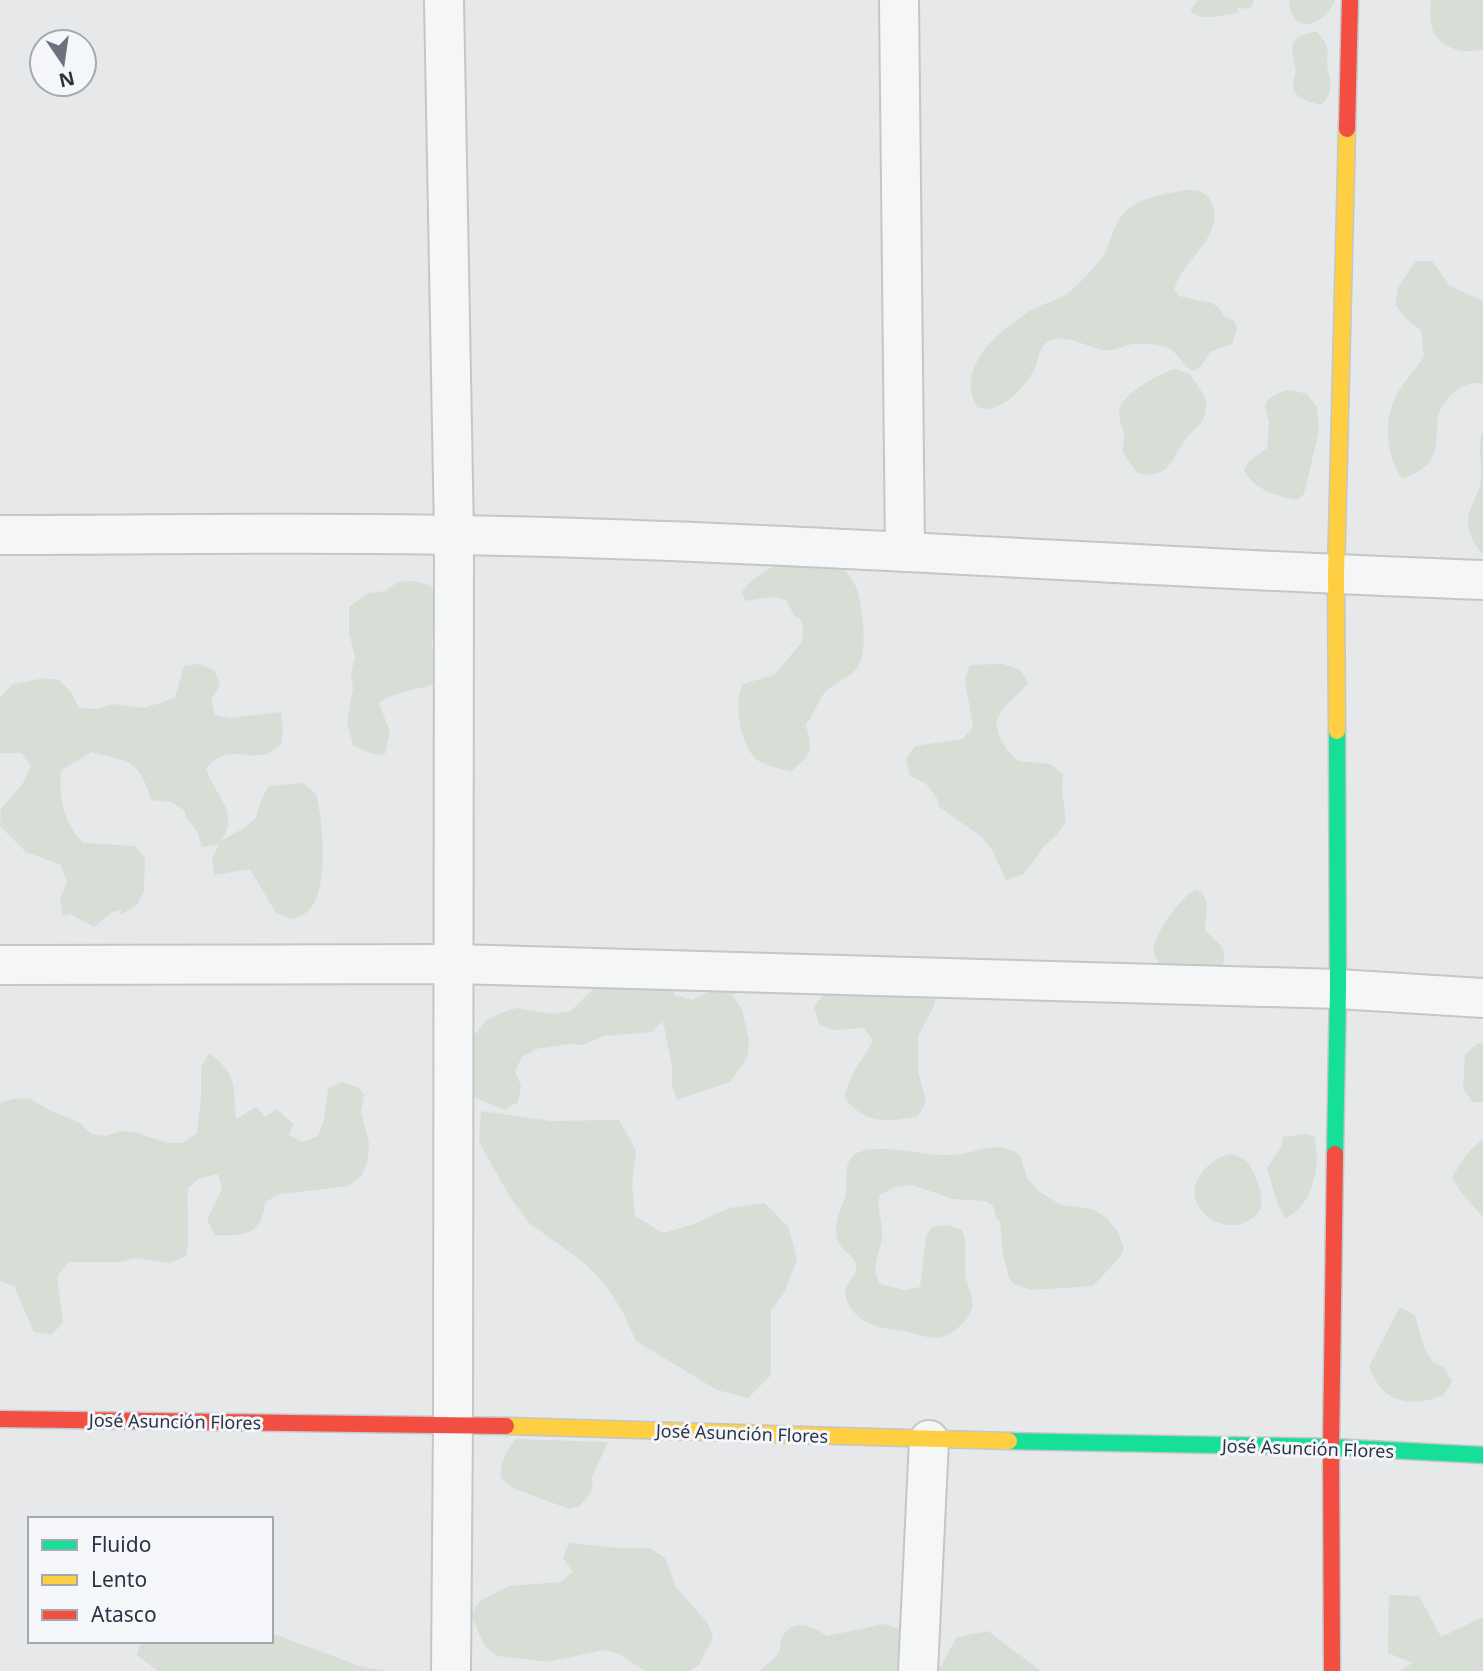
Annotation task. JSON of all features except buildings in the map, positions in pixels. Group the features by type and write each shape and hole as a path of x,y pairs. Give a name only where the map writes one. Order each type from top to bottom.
{"street":[{"path":"444,0 454,535 451,1671"},
{"path":"899,0 905,551"},
{"path":"1332,1671 1331,1447 1338,989 1336,575 1350,0"},
{"path":"0,535 454,535 905,551 1336,575 1483,580"},
{"path":"0,965 454,964 1338,989 1483,998"},
{"name":"José Asunción Flores","path":"0,1419 453,1424 929,1440 1331,1447 1483,1455"},
{"path":"918,1671 929,1440"}],"shaded area":[{"path":"1198,0 1254,0 1251,7 1237,7 1239,13 1201,17 1190,11"},
{"path":"1289,0 1335,0 1325,15 1317,21 1302,24 1291,12"},
{"path":"1431,0 1483,0 1483,49 1463,51 1449,47 1438,39 1431,25"},
{"path":"1316,31 1324,40 1328,51 1330,88 1322,105 1307,101 1295,93 1293,88 1296,71 1292,46 1296,39"},
{"path":"1187,190 1206,195 1215,213 1208,236 1178,279 1174,290 1179,296 1212,303 1224,316 1234,321 1237,328 1232,344 1210,352 1200,367 1193,371 1174,352 1162,346 1138,344 1106,350 1066,339 1051,340 1041,349 1031,376 1011,398 994,407 977,407 972,394 973,370 994,339 1029,311 1065,295 1076,286 1105,253 1117,223 1130,208 1148,199"},
{"path":"1416,261 1432,261 1450,286 1483,301 1483,384 1466,385 1447,399 1438,416 1436,443 1430,461 1421,470 1402,479 1390,450 1389,419 1395,398 1424,356 1421,330 1405,318 1395,304 1398,288"},
{"path":"1175,369 1190,374 1202,392 1206,403 1204,416 1163,471 1137,473 1122,451 1124,433 1119,412 1121,405 1141,386"},
{"path":"1291,390 1307,394 1317,407 1319,430 1304,494 1297,500 1267,491 1254,483 1244,471 1247,463 1267,448 1269,423 1265,405 1276,394"},
{"path":"1483,430 1483,554 1472,539 1468,521 1481,479 1480,444"},
{"path":"822,551 847,573 856,589 863,623 862,658 856,669 825,692 806,724 810,746 807,756 790,772 759,761 747,747 740,725 738,702 743,684 774,675 802,642 803,626 786,600 770,597 745,601 742,592 749,583 767,570"},
{"path":"414,581 429,585 435,591 436,631 432,648 436,654 441,681 393,695 379,703 390,732 385,754 376,755 353,746 347,722 355,657 349,632 349,607 369,593 385,591 398,582"},
{"path":"199,664 214,670 220,685 211,700 215,715 231,718 281,712 281,745 266,754 228,754 214,760 206,768 227,813 226,831 221,841 256,818 261,800 269,786 303,783 316,794 321,821 322,873 314,903 307,912 291,919 276,913 250,869 214,875 212,859 219,844 202,847 197,831 186,818 185,811 171,802 151,800 142,777 131,764 92,752 61,770 64,810 71,827 84,843 135,846 145,859 144,892 136,906 120,915 121,910 112,912 94,927 71,914 63,916 60,900 67,882 61,865 26,852 0,826 1,809 23,783 31,766 21,753 0,753 0,697 13,684 44,678 59,680 71,692 79,708 96,709 112,704 144,708 175,698 184,666"},
{"path":"1003,664 1020,670 1029,683 1004,707 996,721 999,736 1007,750 1018,761 1050,764 1063,774 1066,821 1024,874 1006,880 992,850 982,837 939,807 937,798 926,784 910,776 906,759 915,746 962,739 973,727 965,680 970,665"},
{"path":"1197,889 1207,903 1205,930 1224,952 1221,973 1161,968 1155,955 1156,940 1165,923 1184,898"},
{"path":"667,980 675,995 692,1000 723,984 739,993 732,995 742,1009 749,1040 748,1056 730,1082 677,1100 672,1085 672,1067 663,1021 652,1032 604,1036 583,1045 568,1044 536,1049 522,1057 515,1071 521,1086 518,1102 504,1110 473,1097 462,1050 486,1021 517,1008 554,1014 571,1011 595,987"},
{"path":"937,990 934,1006 918,1036 918,1071 926,1102 918,1116 887,1120 860,1113 845,1098 853,1074 873,1040 864,1028 833,1030 819,1024 814,1007 824,994"},
{"path":"1483,1043 1483,1102 1473,1102 1463,1089 1465,1054 1477,1044"},
{"path":"209,1053 225,1068 232,1082 236,1119 256,1107 265,1117 277,1109 293,1124 289,1135 302,1142 318,1136 324,1120 328,1088 343,1082 359,1088 364,1095 361,1112 369,1143 368,1160 362,1175 349,1186 281,1194 265,1202 256,1227 243,1234 226,1235 215,1235 207,1220 222,1189 218,1174 200,1178 188,1188 186,1256 170,1263 137,1258 119,1262 69,1262 57,1276 63,1323 51,1335 34,1332 14,1286 0,1281 0,1103 29,1098 80,1123 91,1134 106,1136 121,1131 137,1133 167,1143 183,1143 197,1133 201,1067"},
{"path":"481,1111 551,1121 619,1120 636,1150 632,1185 635,1216 663,1233 694,1224 729,1208 765,1203 789,1228 797,1260 784,1293 771,1310 771,1375 748,1398 717,1390 636,1341 623,1312 605,1284 582,1261 529,1223 510,1197 479,1142"},
{"path":"1307,1134 1315,1137 1317,1160 1314,1177 1305,1201 1293,1214 1285,1218 1277,1202 1267,1168 1282,1146 1283,1137"},
{"path":"1483,1139 1483,1217 1460,1191 1452,1177 1470,1150"},
{"path":"999,1147 1015,1151 1020,1156 1028,1180 1040,1192 1061,1205 1093,1209 1108,1219 1118,1232 1124,1248 1121,1256 1093,1286 1032,1290 1014,1284 1009,1278 1000,1220 998,1222 993,1206 987,1201 953,1199 912,1185 895,1187 880,1195 879,1199 882,1237 876,1270 880,1284 904,1290 920,1287 926,1236 931,1228 954,1227 962,1230 964,1235 965,1272 972,1308 960,1326 940,1338 873,1325 859,1317 848,1303 845,1291 855,1274 856,1264 838,1242 836,1229 846,1192 847,1167 852,1157 866,1150 877,1149 946,1155"},
{"path":"1231,1154 1243,1158 1249,1164 1261,1199 1260,1210 1249,1221 1236,1225 1222,1224 1210,1218 1200,1209 1195,1197 1196,1184 1204,1170 1216,1160"},
{"path":"1400,1307 1415,1315 1424,1348 1433,1362 1443,1367 1452,1381 1444,1395 1420,1401 1399,1400 1381,1388 1375,1379 1369,1366"},
{"path":"515,1439 608,1442 591,1479 593,1487 589,1495 578,1507 569,1509 515,1489 501,1478 502,1462"},
{"path":"569,1543 650,1548 665,1558 676,1587 707,1622 713,1638 699,1665 689,1671 645,1671 619,1654 602,1650 549,1662 497,1656 484,1645 471,1614 480,1601 509,1586 561,1582 573,1572 563,1558"},
{"path":"1389,1595 1419,1596 1441,1637 1483,1617 1483,1671 1399,1671 1413,1663 1388,1653"},
{"path":"884,1624 908,1632 908,1671 760,1671 777,1655 782,1638 791,1627 803,1625 827,1636"},
{"path":"988,1631 1041,1671 938,1671 957,1637"},
{"path":"273,1634 362,1667 387,1671 158,1671 137,1655 140,1643 273,1643"}],"traffic: fast":[{"path":"1335,1154 1338,989 1337,731"},
{"path":"1009,1441 1331,1447 1483,1455"}],"traffic: slow":[{"path":"1337,731 1336,575 1347,129"},
{"path":"506,1426 1009,1441"}],"traffic: jam":[{"path":"1347,129 1350,0"},
{"path":"1332,1671 1331,1447 1335,1154"},
{"path":"0,1419 506,1426"}]}
